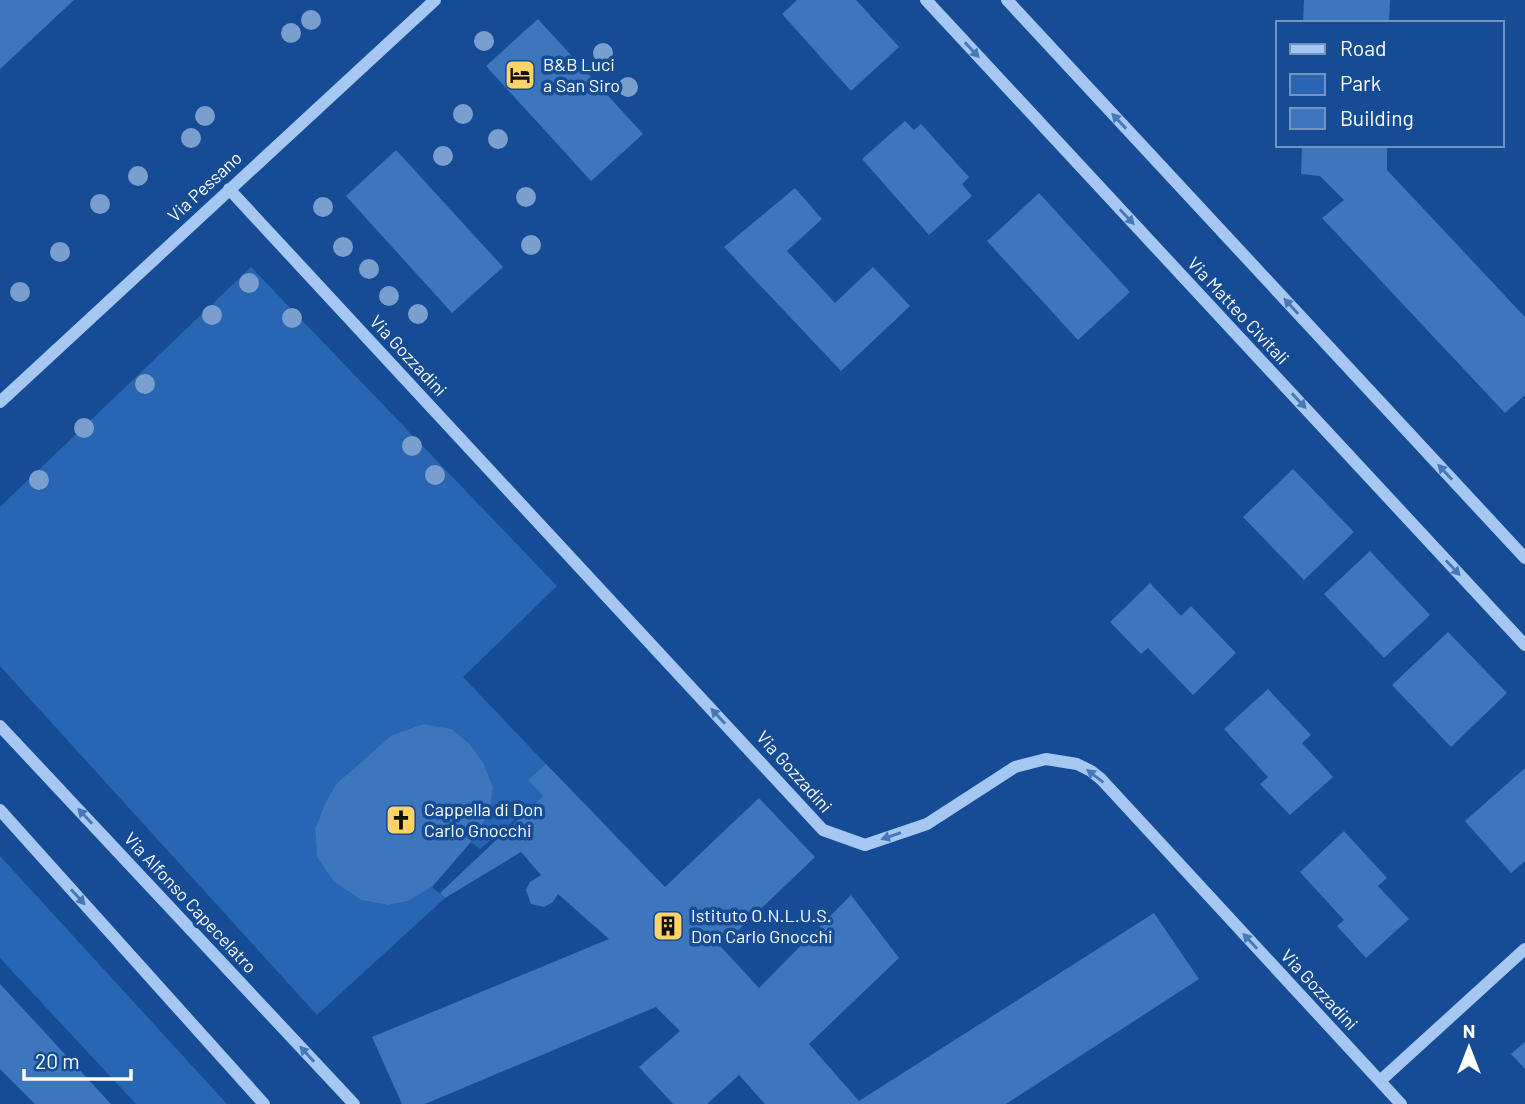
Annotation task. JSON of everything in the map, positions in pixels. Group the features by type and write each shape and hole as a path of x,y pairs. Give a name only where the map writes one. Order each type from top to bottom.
{"street":[{"name":"Via Pessano","path":"0,402 435,0"},
{"name":"Via Matteo Civitali","path":"926,0 1525,645"},
{"path":"1007,0 1525,558"},
{"name":"Via Gozzadini","path":"229,189 823,830 865,845 927,824 1016,767 1046,759 1077,764 1101,779 1401,1104"},
{"name":"Via Alfonso Capecelatro","path":"0,726 354,1104"},
{"path":"0,810 264,1104"},
{"path":"1380,1081 1525,949"}],"green space":[{"path":"251,267 557,586 463,677 546,764 529,780 543,796 480,849 471,842 490,812 493,787 484,764 469,743 451,730 423,724 392,735 336,784 325,803 315,829 317,856 334,882 361,900 388,905 408,901 432,887 445,898 317,1015 0,666 0,507"},
{"path":"0,856 227,1104 136,1104 0,958"}],"building":[{"path":"0,0 74,0 0,69"},
{"path":"797,0 856,0 899,47 851,91 782,14"},
{"path":"1304,0 1390,0 1389,21 1303,21"},
{"path":"538,19 643,134 591,181 486,66"},
{"path":"905,121 914,130 921,124 969,177 962,184 972,196 929,235 862,159"},
{"path":"1302,147 1387,147 1387,170 1525,317 1525,395 1505,413 1322,218 1344,200 1320,176 1301,174"},
{"path":"396,150 503,267 452,313 346,196"},
{"path":"795,188 822,219 787,251 835,303 873,267 910,306 841,371 724,247"},
{"path":"1039,193 1130,292 1078,340 987,241"},
{"path":"1293,469 1354,532 1304,580 1243,517"},
{"path":"1370,551 1430,615 1384,658 1324,594"},
{"path":"1150,583 1181,616 1191,606 1236,653 1193,695 1148,648 1141,654 1110,622"},
{"path":"1448,632 1507,693 1451,747 1392,685"},
{"path":"1268,689 1311,735 1302,743 1333,777 1290,815 1260,784 1268,777 1224,729"},
{"name":"Cappella di Don Carlo Gnocchi","path":"423,724 451,729 469,743 484,764 493,787 490,812 471,842 432,887 408,901 388,905 361,900 334,882 317,857 315,829 336,784 392,735"},
{"name":"Istituto O.N.L.U.S. Don Carlo Gnocchi","path":"546,764 665,887 759,798 815,857 721,947 759,988 851,895 899,958 809,1044 859,1101 1154,913 1199,979 1006,1104 765,1104 739,1075 707,1104 673,1104 639,1067 680,1031 656,1007 425,1104 402,1104 372,1037 609,939 558,894 553,902 544,907 531,904 526,890 530,882 541,875 521,852 445,898 440,893 543,796 528,780"},
{"path":"1525,768 1525,861 1511,873 1465,821"},
{"path":"1344,831 1387,878 1378,886 1409,919 1366,958 1337,926 1344,920 1300,872"},
{"path":"0,984 111,1104 35,1104 0,1069"},
{"path":"1525,1042 1525,1069 1511,1054"}],"place":[{"name":"B&B Luci a San Siro","path":"520,75"},
{"name":"Cappella di Don Carlo Gnocchi","path":"401,820"},
{"name":"Istituto O.N.L.U.S. Don Carlo Gnocchi","path":"668,926"}]}
